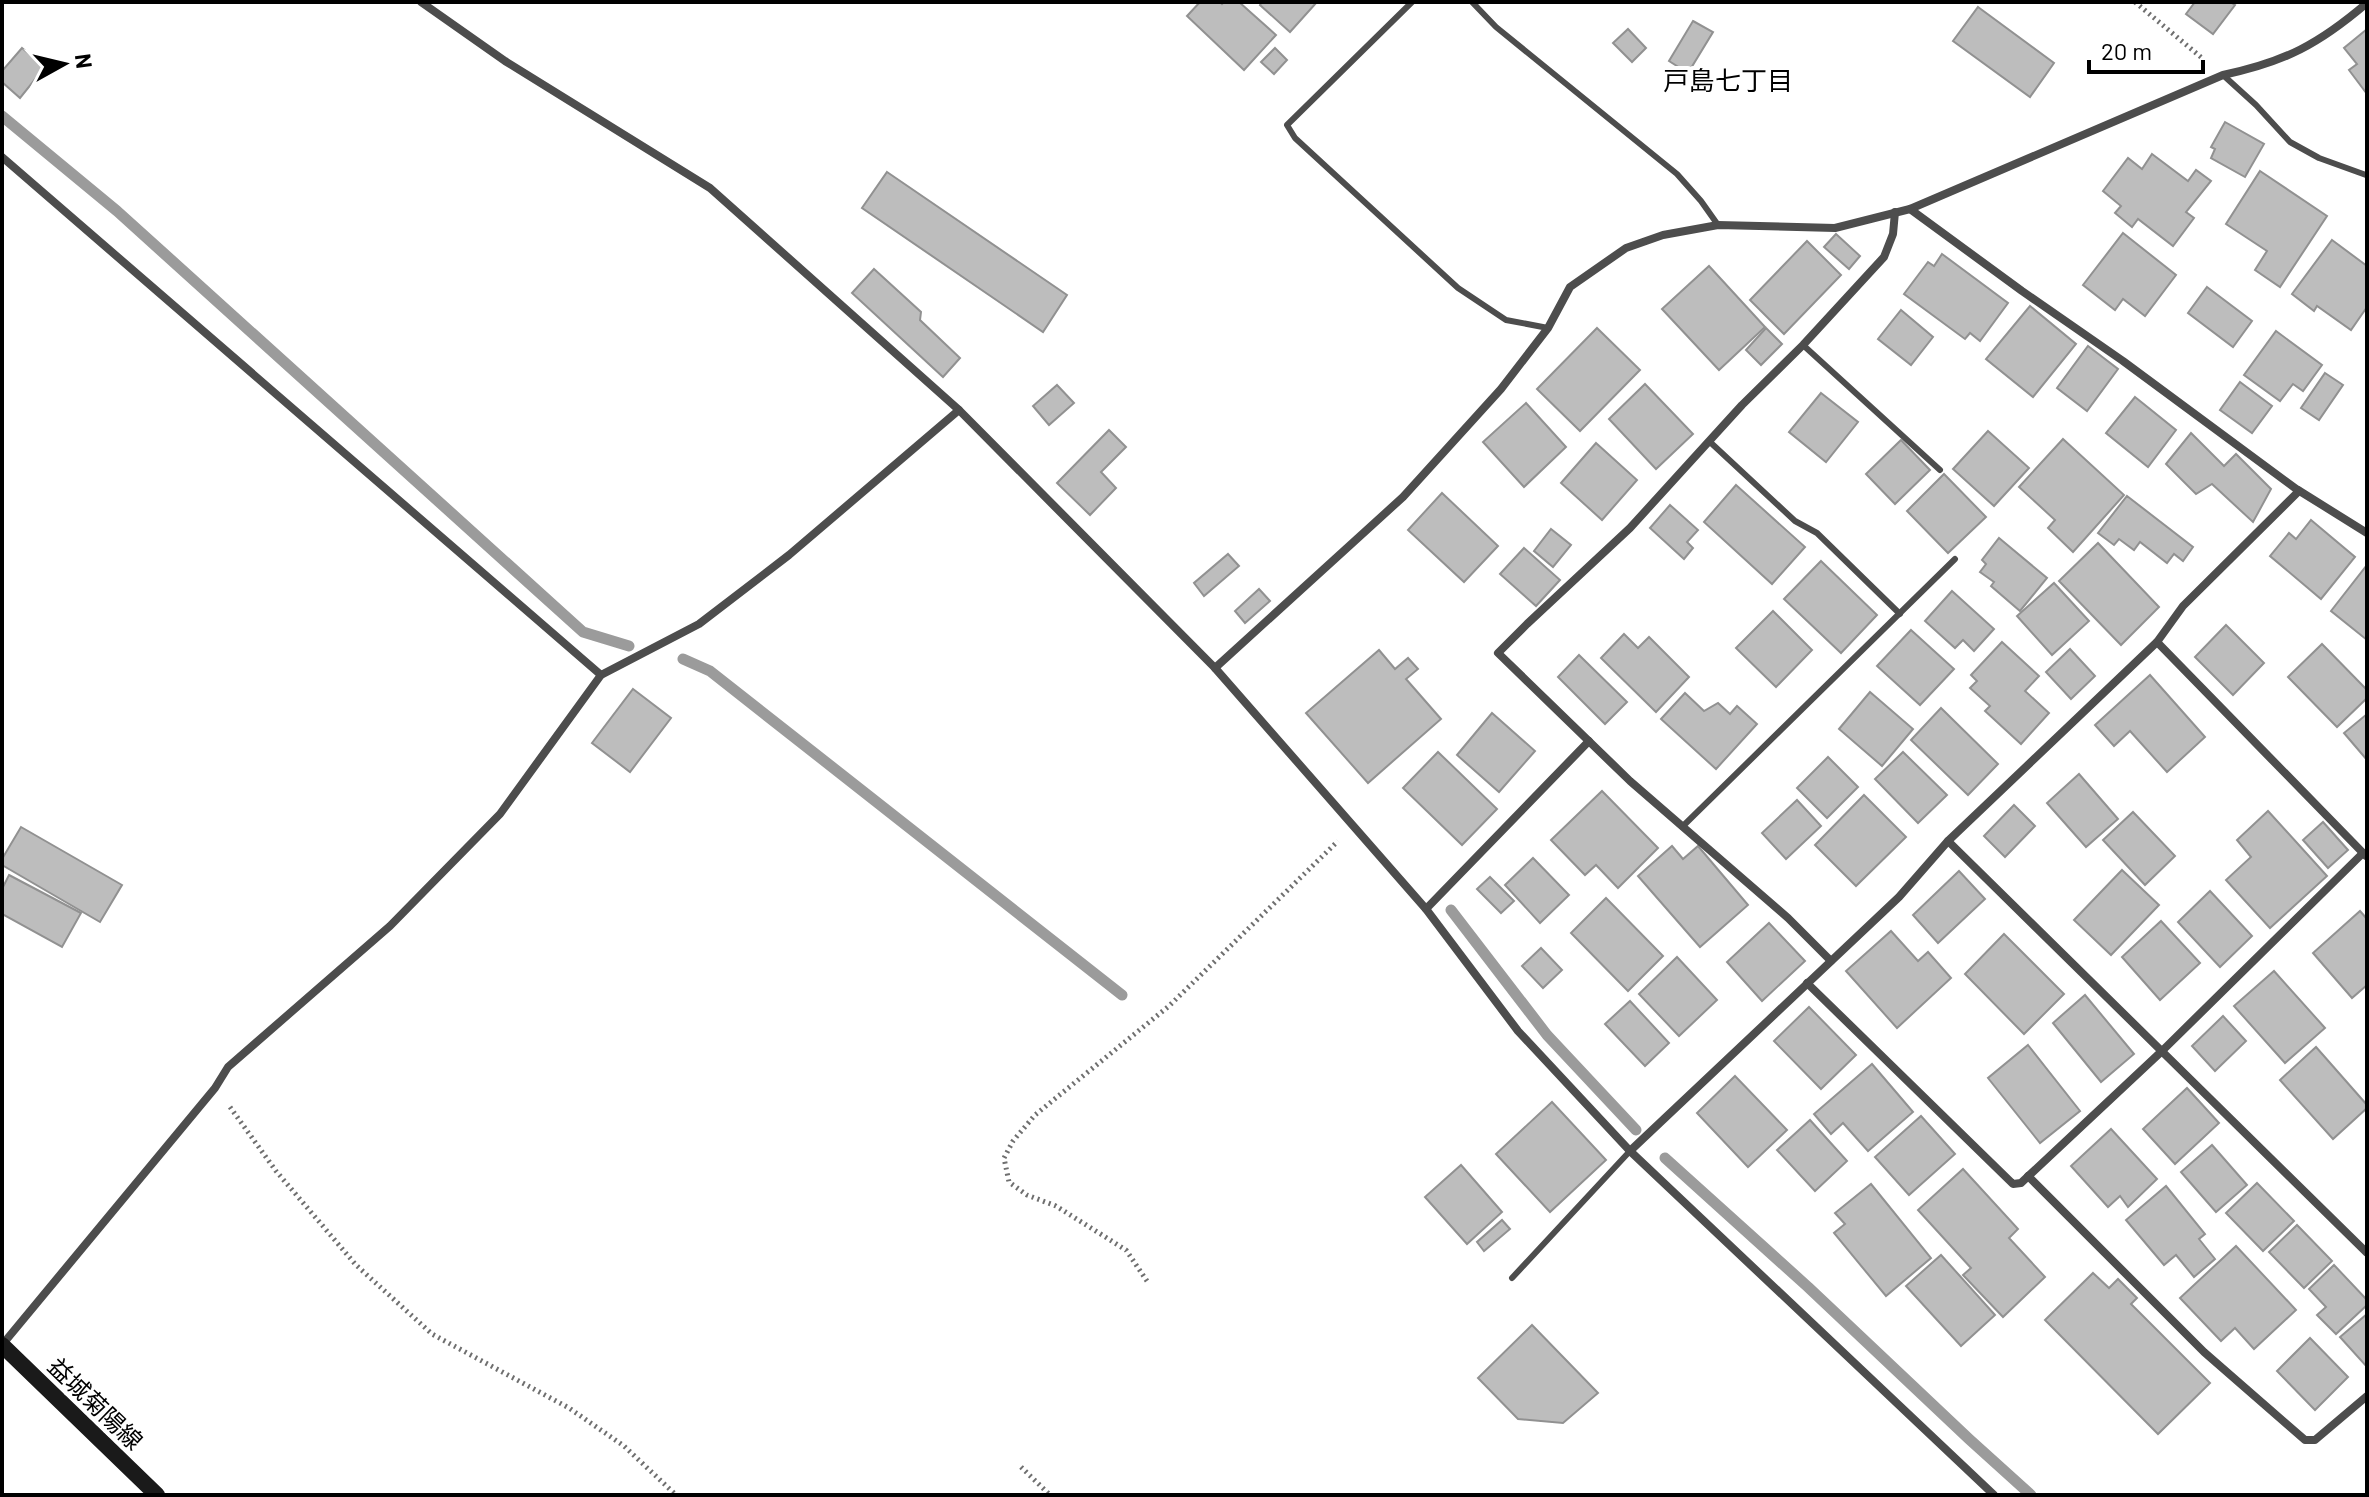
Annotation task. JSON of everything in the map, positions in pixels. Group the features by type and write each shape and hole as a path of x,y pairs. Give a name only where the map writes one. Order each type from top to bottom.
{"main road":[{"name":"益城菊陽線","path":"2,1345 157,1495"}],"street":[{"path":"421,2 505,61 710,188 959,410 1215,668 1426,909 1518,1031 1630,1151 1994,1495"},
{"path":"1215,668 1403,497 1501,389 1548,328 1570,287 1626,248 1663,235 1718,225 1835,228 1910,209 2223,75 2260,67 2295,54 2342,24 2367,3"},
{"path":"2,157 601,675"},
{"path":"1910,209 2298,490 2367,533"},
{"path":"1831,961 1788,918 1682,827 1589,741 1498,653 1630,528 1884,257 1893,234 1895,212"},
{"path":"2,1345 215,1088 228,1067 390,926 500,814 601,675 699,624 789,555 959,410"},
{"path":"1630,1151 1899,897 1948,841 2157,642 2183,606 2298,490"},
{"path":"1807,983 2013,1184 2021,1183 2365,855 2157,642"},
{"path":"1426,909 1589,741"},
{"path":"1948,841 2367,1253"},
{"path":"2028,1176 2204,1352 2305,1440 2315,1440 2367,1396"}],"lane":[{"path":"1412,2 1287,125 1295,138 1458,288 1506,320 1548,328"},
{"path":"1472,2 1496,27 1677,174 1718,225"},
{"path":"2223,75 2290,142 2319,158 2366,175"},
{"path":"1803,345 1940,470"},
{"path":"1710,442 1795,521 1817,533 1900,614"},
{"path":"1682,827 1955,559"},
{"path":"1512,1278 1630,1151"}],"path":[{"path":"2135,2 2223,75"},
{"path":"1147,1281 1126,1250 1056,1206 1027,1195 1009,1182 1004,1158 1013,1141 1035,1115 1169,1006 1353,827"},
{"path":"215,1088 276,1171 356,1265 432,1334 569,1408 624,1446 676,1495"},
{"path":"1021,1467 1050,1495"}],"building":[{"path":"1200,2 1239,2 1276,35 1244,70 1187,16"},
{"path":"1262,2 1317,2 1290,32 1260,5"},
{"path":"2195,2 2230,2 2235,5 2213,34 2186,14"},
{"path":"1978,7 2054,63 2030,97 1953,41"},
{"path":"1693,21 1713,32 1688,73 1669,61"},
{"path":"1628,29 1646,48 1632,62 1613,43"},
{"path":"2367,29 2367,94 2349,70 2357,64 2344,48"},
{"path":"22,48 45,67 20,98 2,82 2,71"},
{"path":"1275,48 1287,60 1274,74 1261,62"},
{"path":"2225,122 2264,144 2245,177 2211,158 2215,149 2211,147"},
{"path":"2152,154 2188,181 2196,170 2211,181 2186,212 2194,218 2173,246 2138,219 2132,227 2115,213 2121,206 2103,191 2128,158 2142,169"},
{"path":"2260,171 2327,216 2280,287 2255,270 2267,251 2226,224"},
{"path":"887,172 1067,295 1043,332 862,208"},
{"path":"2123,233 2176,275 2145,316 2123,299 2115,310 2083,285"},
{"path":"1836,234 1860,256 1849,269 1824,247"},
{"path":"2332,240 2367,266 2367,307 2351,330 2317,306 2314,311 2292,294"},
{"path":"1807,241 1841,275 1784,334 1750,300"},
{"path":"1942,254 2008,303 1980,341 1970,333 1965,339 1904,294 1928,262 1934,266"},
{"path":"1709,266 1765,327 1719,370 1662,309"},
{"path":"874,269 921,312 920,320 960,358 943,377 852,293"},
{"path":"2207,287 2252,321 2233,347 2188,313"},
{"path":"2030,306 2076,344 2033,397 1986,359"},
{"path":"1901,310 1933,337 1911,365 1878,339"},
{"path":"1597,328 1640,370 1580,431 1537,389"},
{"path":"1766,328 1782,344 1761,365 1746,350"},
{"path":"2276,331 2322,365 2303,391 2293,384 2280,401 2244,375"},
{"path":"2088,346 2118,369 2087,411 2057,388"},
{"path":"2325,373 2343,385 2319,420 2301,408"},
{"path":"2240,382 2272,406 2252,433 2220,410"},
{"path":"1645,384 1693,434 1656,469 1609,419"},
{"path":"1057,385 1074,403 1049,425 1033,406"},
{"path":"1821,393 1858,422 1826,462 1789,432"},
{"path":"2135,397 2176,430 2148,467 2106,433"},
{"path":"1526,403 1566,447 1524,487 1483,442"},
{"path":"1109,430 1126,447 1101,472 1116,488 1090,515 1057,483"},
{"path":"1988,431 2029,468 1994,506 1953,469"},
{"path":"2191,433 2224,466 2236,454 2271,489 2253,522 2212,484 2196,494 2166,464"},
{"path":"2063,439 2124,495 2073,552 2048,528 2055,520 2019,487"},
{"path":"1901,440 1930,470 1895,504 1866,474"},
{"path":"1596,443 1637,480 1602,520 1561,483"},
{"path":"1944,474 1986,517 1948,553 1907,511"},
{"path":"1736,485 1805,547 1772,584 1704,522"},
{"path":"1442,493 1498,546 1464,582 1408,530"},
{"path":"2127,496 2193,547 2183,561 2174,554 2167,563 2140,542 2134,550 2119,539 2114,545 2098,533"},
{"path":"1670,505 1698,530 1687,542 1693,548 1684,559 1650,528"},
{"path":"2311,520 2355,557 2321,599 2270,556 2289,533 2296,539"},
{"path":"1551,529 1571,545 1553,567 1534,551"},
{"path":"1999,538 2047,578 2020,611 1991,586 1994,582 1980,572 1986,564 1982,560"},
{"path":"2098,543 2159,607 2121,645 2059,581"},
{"path":"1524,548 1560,580 1536,606 1500,574"},
{"path":"1228,554 1239,566 1204,596 1194,583"},
{"path":"1821,561 1877,615 1841,653 1784,599"},
{"path":"2367,565 2367,640 2331,611"},
{"path":"2054,583 2089,621 2052,655 2017,616"},
{"path":"1259,589 1270,601 1245,623 1235,611"},
{"path":"1952,591 1994,629 1974,651 1963,640 1955,648 1925,621"},
{"path":"1773,611 1812,650 1776,687 1736,648"},
{"path":"2226,625 2264,663 2233,695 2195,657"},
{"path":"1911,630 1954,669 1920,705 1877,666"},
{"path":"1624,634 1638,648 1649,637 1689,677 1656,712 1601,658"},
{"path":"2002,642 2039,676 2025,691 2049,713 2021,744 1985,711 1990,706 1970,688 1977,681 1971,675"},
{"path":"2322,644 2367,690 2367,698 2337,727 2288,677"},
{"path":"2070,649 2095,676 2071,699 2046,672"},
{"path":"1379,650 1395,669 1408,658 1418,669 1406,679 1441,719 1368,783 1306,713"},
{"path":"1579,655 1627,702 1605,724 1558,677"},
{"path":"2150,675 2205,737 2167,772 2130,731 2114,746 2095,725"},
{"path":"633,689 671,718 630,772 592,743"},
{"path":"1870,692 1913,729 1882,766 1839,729"},
{"path":"1685,693 1704,711 1718,703 1730,714 1737,706 1757,724 1716,769 1661,719"},
{"path":"1941,708 1998,764 1968,795 1911,740"},
{"path":"1492,713 1535,751 1499,792 1457,755"},
{"path":"2367,714 2367,760 2344,733"},
{"path":"1438,752 1497,809 1462,845 1403,788"},
{"path":"1903,752 1947,795 1918,823 1875,779"},
{"path":"1828,757 1858,787 1827,818 1797,788"},
{"path":"2079,774 2118,819 2086,847 2047,803"},
{"path":"1602,791 1658,848 1618,888 1596,865 1585,875 1551,840"},
{"path":"1864,795 1906,837 1856,886 1815,845"},
{"path":"1797,800 1821,826 1786,859 1762,833"},
{"path":"2014,805 2035,826 2005,857 1984,836"},
{"path":"2268,811 2327,876 2270,928 2226,880 2251,857 2237,840"},
{"path":"2133,812 2175,856 2145,885 2103,840"},
{"path":"2323,822 2348,850 2328,868 2303,840"},
{"path":"21,827 122,885 100,922 2,865 2,859"},
{"path":"1672,846 1683,859 1698,846 1748,905 1700,947 1638,876"},
{"path":"1533,858 1569,895 1540,923 1505,885"},
{"path":"2122,870 2159,905 2111,955 2074,920"},
{"path":"1959,871 1985,899 1938,943 1913,915"},
{"path":"9,875 81,913 62,947 2,914 2,889"},
{"path":"1490,877 1514,901 1501,913 1477,889"},
{"path":"2210,891 2252,936 2220,967 2178,922"},
{"path":"1606,898 1663,956 1628,991 1571,933"},
{"path":"2360,911 2367,919 2367,985 2352,998 2313,953"},
{"path":"2161,921 2200,963 2160,1000 2122,957"},
{"path":"1769,923 1805,961 1762,1001 1727,962"},
{"path":"1891,931 1918,961 1928,952 1951,978 1897,1028 1846,971"},
{"path":"2004,934 2064,994 2024,1034 1965,974"},
{"path":"1541,948 1562,970 1543,988 1522,966"},
{"path":"1677,957 1717,1000 1679,1036 1639,994"},
{"path":"2274,971 2325,1028 2285,1063 2234,1006"},
{"path":"2085,995 2134,1054 2101,1082 2053,1023"},
{"path":"1630,1001 1669,1043 1645,1066 1605,1024"},
{"path":"1809,1007 1856,1055 1821,1089 1774,1041"},
{"path":"2223,1016 2246,1041 2215,1071 2192,1046"},
{"path":"2028,1045 2080,1111 2040,1143 1988,1078"},
{"path":"2316,1047 2367,1105 2333,1139 2280,1080"},
{"path":"1872,1064 1913,1112 1868,1151 1843,1123 1831,1134 1814,1114"},
{"path":"1735,1076 1787,1130 1748,1167 1697,1113"},
{"path":"2187,1088 2219,1123 2175,1164 2143,1129"},
{"path":"1552,1102 1606,1160 1550,1212 1496,1154"},
{"path":"1921,1116 1955,1154 1909,1195 1875,1157"},
{"path":"1810,1120 1847,1161 1815,1191 1777,1150"},
{"path":"2111,1129 2157,1179 2128,1207 2120,1196 2108,1207 2071,1166"},
{"path":"2212,1145 2247,1185 2216,1212 2181,1172"},
{"path":"1461,1165 1502,1212 1467,1244 1425,1197"},
{"path":"1963,1169 2018,1229 2009,1238 2045,1277 2003,1317 1963,1275 1971,1268 1918,1210"},
{"path":"2257,1183 2294,1221 2263,1251 2226,1213"},
{"path":"1871,1184 1931,1258 1886,1296 1834,1233 1845,1224 1835,1213"},
{"path":"2166,1186 2205,1234 2199,1239 2215,1259 2194,1277 2176,1255 2164,1265 2126,1220"},
{"path":"1502,1220 1510,1229 1484,1251 1477,1242"},
{"path":"2297,1225 2332,1261 2304,1288 2269,1252"},
{"path":"2236,1246 2296,1310 2254,1349 2235,1328 2221,1341 2180,1298"},
{"path":"1941,1255 1995,1315 1961,1346 1906,1286"},
{"path":"2334,1265 2367,1300 2367,1305 2336,1334 2317,1315 2326,1307 2309,1289"},
{"path":"2093,1273 2109,1288 2118,1279 2137,1298 2131,1304 2210,1383 2158,1434 2045,1320"},
{"path":"2367,1314 2367,1367 2340,1337"},
{"path":"1532,1325 1598,1393 1563,1423 1518,1419 1478,1378"},
{"path":"2310,1338 2348,1377 2315,1410 2277,1371"}],"waterway":[{"path":"2,116 117,211 583,632 629,646"},
{"path":"683,659 710,671 1122,995"},
{"path":"1451,910 1547,1035 1636,1130"},
{"path":"1665,1158 2031,1495"}],"district":[{"name":"戸島七丁目","path":"1728,79"}]}
